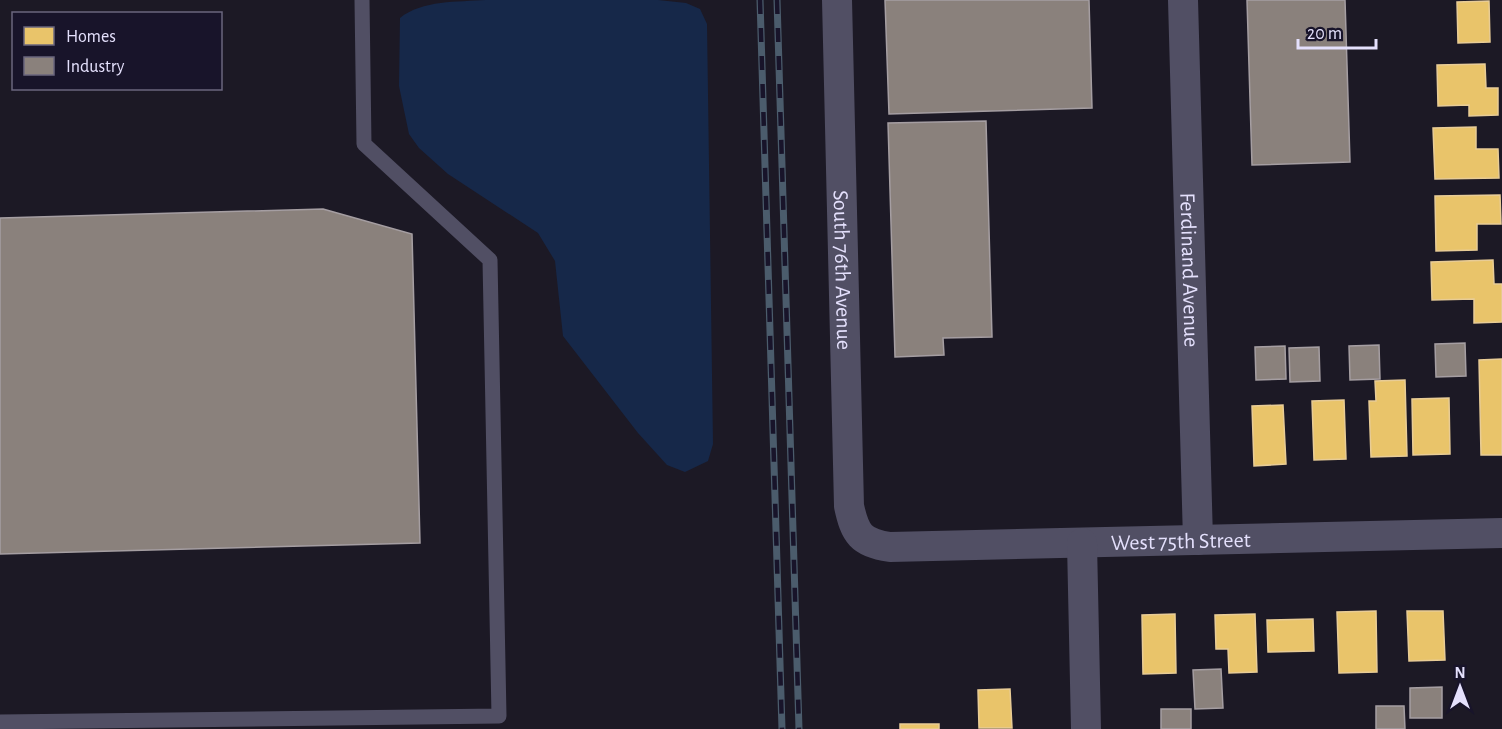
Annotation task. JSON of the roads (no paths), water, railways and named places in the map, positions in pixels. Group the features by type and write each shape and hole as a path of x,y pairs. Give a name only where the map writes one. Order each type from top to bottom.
{"street":[{"name":"South 76th Avenue","path":"837,0 849,506 853,524 861,537"},
{"name":"Ferdinand Avenue","path":"1183,0 1198,540"},
{"name":"West 75th Street","path":"861,537 876,545 890,547 1502,533"},
{"path":"1082,543 1086,729"}],"lane":[{"path":"0,722 499,716 490,260 364,144 362,0"}],"water":[{"path":"486,0 658,0 686,3 700,9 707,24 713,444 708,461 685,472 667,465 638,433 563,336 555,261 538,233 448,174 419,148 409,134 399,86 400,18 429,5"}],"railway":[{"path":"760,0 782,729"},
{"path":"777,0 799,729"}]}
